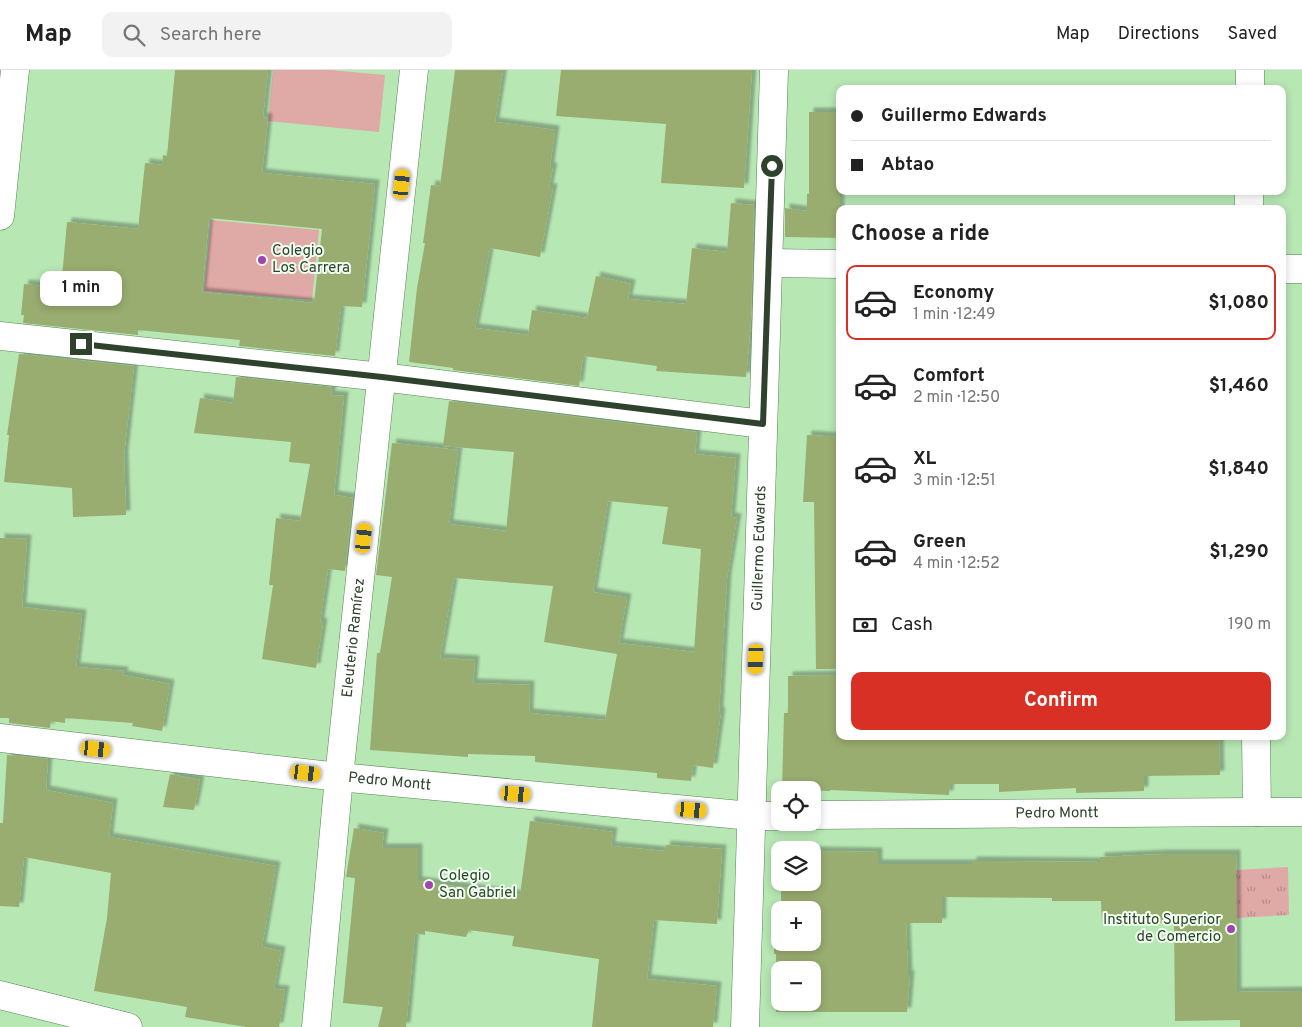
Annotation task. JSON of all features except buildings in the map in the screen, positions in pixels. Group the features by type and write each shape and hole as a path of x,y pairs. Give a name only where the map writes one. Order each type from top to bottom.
{"street":[{"path":"0,216 15,70"},
{"name":"Eleuterio Ramírez","path":"316,1027 339,777 414,70"},
{"name":"Guillermo Edwards","path":"745,1027 774,70"},
{"path":"1250,70 1250,85"},
{"path":"768,263 836,264"},
{"path":"1286,269 1302,269"},
{"path":"0,336 382,377 763,424"},
{"name":"Pedro Montt","path":"0,738 339,777 751,816 771,816"},
{"path":"1256,740 1257,812"},
{"name":"Pedro Montt","path":"821,815 1302,812"},
{"path":"0,995 128,1027"}],"green space":[{"path":"273,70 330,70 385,75 379,132 268,121"},
{"name":"Colegio Los Carrera","path":"211,220 319,230 312,300 204,291"},
{"path":"1288,867 1289,915 1236,918 1236,870"}],"place":[{"name":"Colegio Los Carrera","path":"262,260"},
{"name":"Colegio San Gabriel","path":"429,885"},
{"name":"Instituto Superior de Comercio","path":"1231,929"}],"route":[{"path":"81,344 382,377 763,424 772,166"}]}
